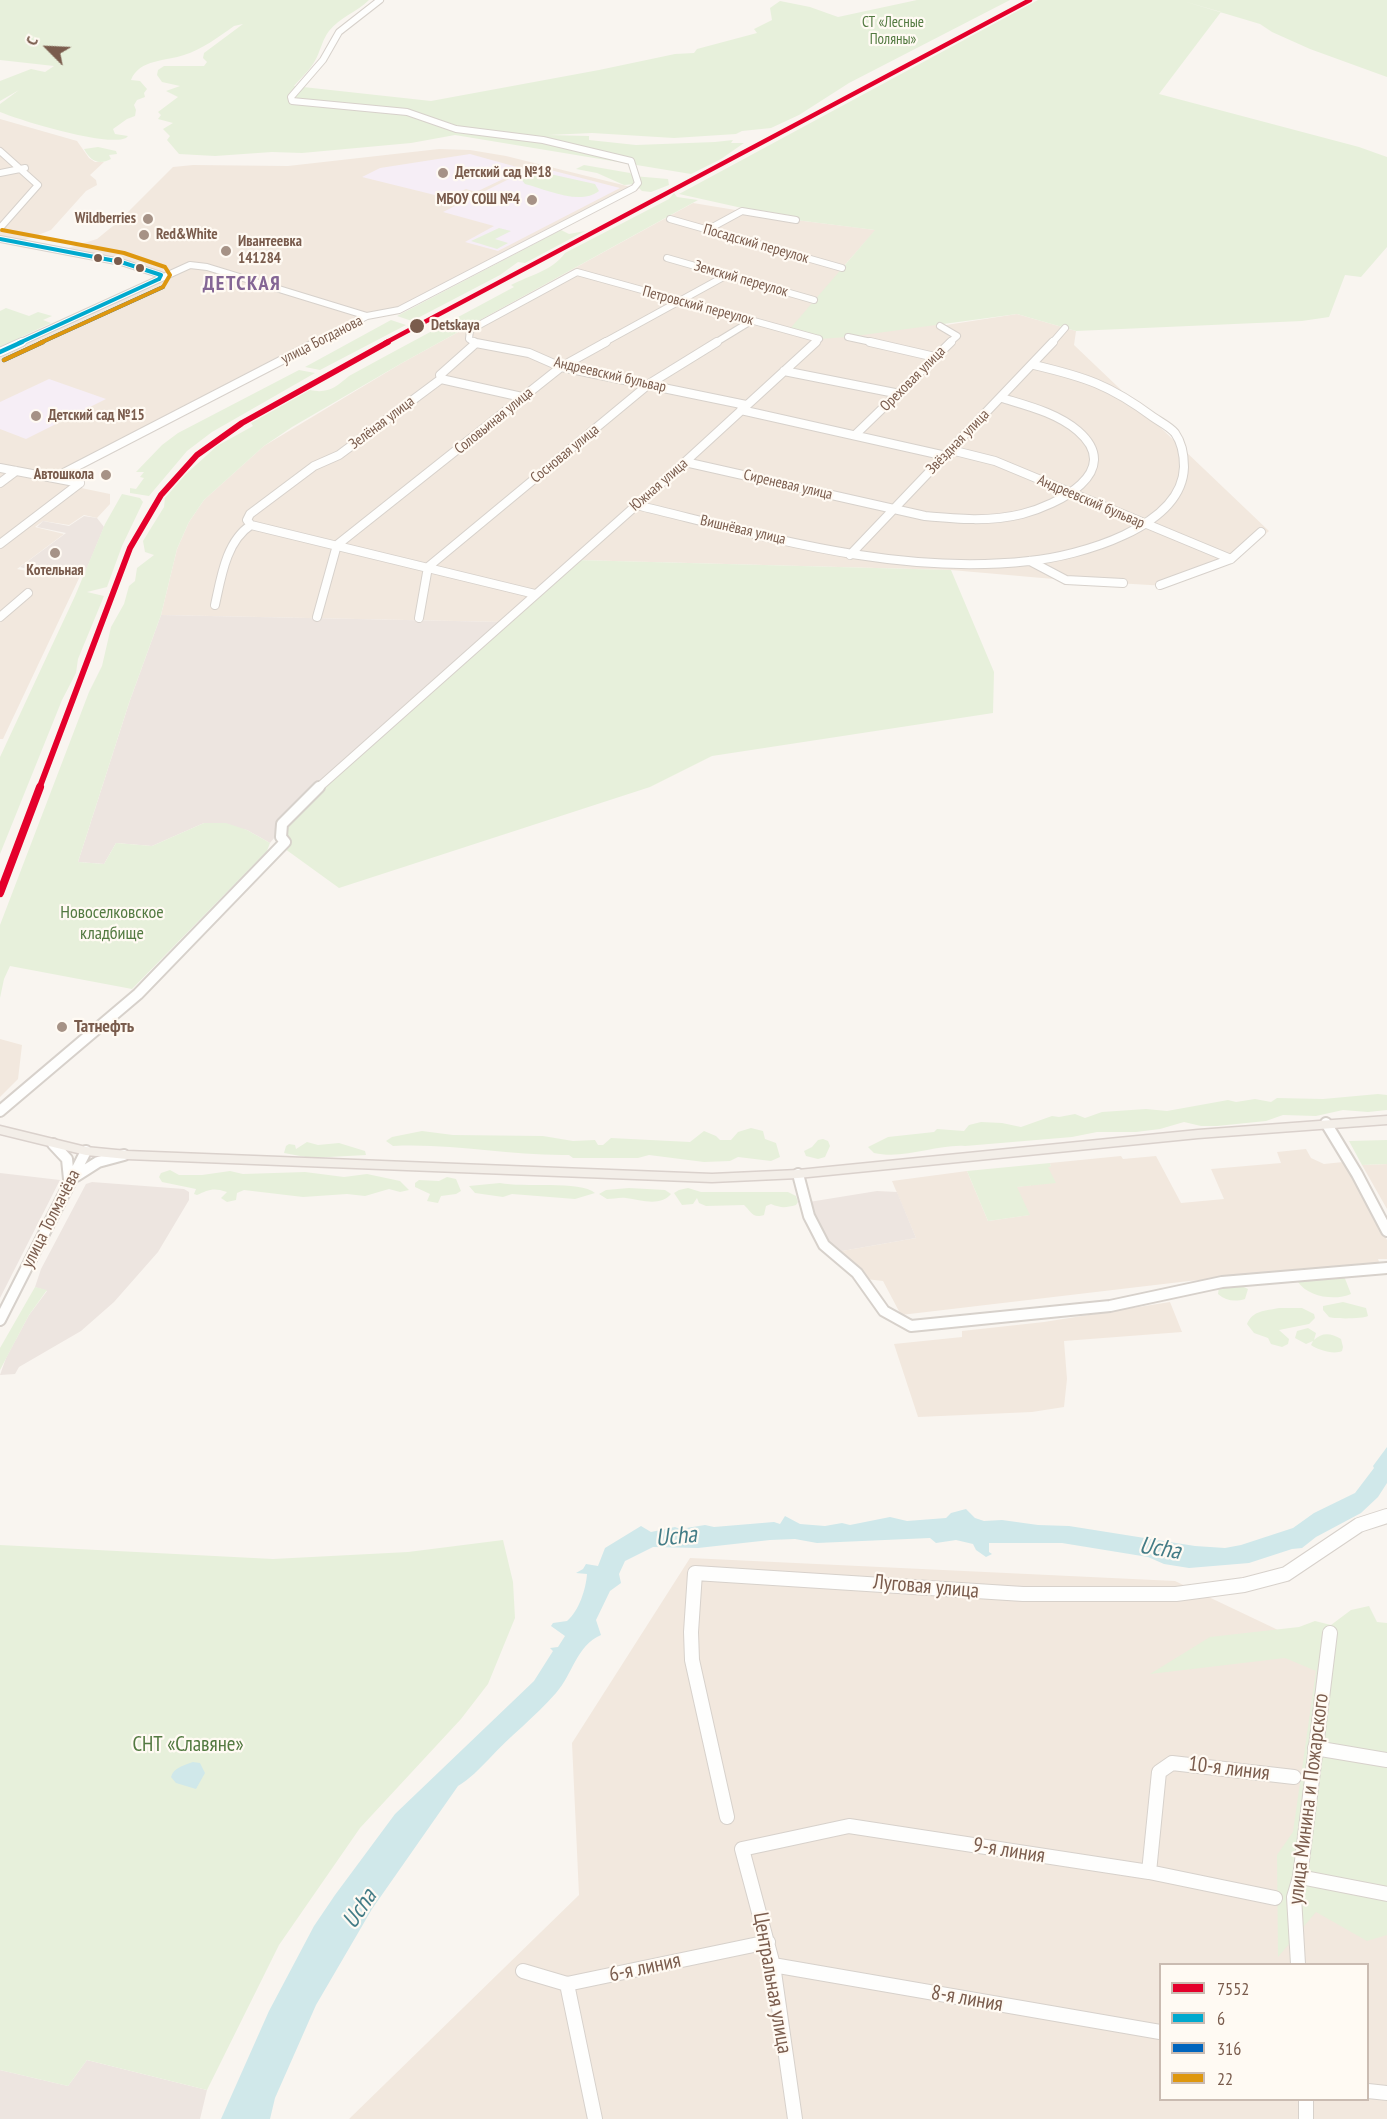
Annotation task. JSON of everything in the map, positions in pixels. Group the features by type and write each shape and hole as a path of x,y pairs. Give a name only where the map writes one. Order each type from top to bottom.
{"main road":[{"path":"0,1130 86,1151 127,1155 682,1178 743,1178 1326,1123 1387,1120"}],"street":[{"name":"улица Богданова","path":"54,478 366,316 399,310 638,183 631,161 552,142 456,129 407,112 292,101 291,97 323,60 339,32 380,0"},
{"path":"0,151 25,168 38,187 0,228"},
{"path":"0,172 25,168"},
{"path":"707,230 742,211 796,220"},
{"name":"Посадский переулок","path":"670,219 842,268"},
{"path":"0,239 131,264 161,274 159,279"},
{"name":"Земский переулок","path":"667,258 814,300"},
{"path":"0,352 190,265 200,265 366,316"},
{"name":"Петровский переулок","path":"476,343 468,339 470,330 577,272 819,339"},
{"name":"Соловьиная улица","path":"337,545 561,367 727,275"},
{"name":"Сосновая улица","path":"428,567 649,384 751,321"},
{"name":"Ореховая улица","path":"855,435 900,394 957,336 940,326"},
{"name":"Звёздная улица","path":"850,555 892,509 1034,365 1065,328"},
{"path":"848,337 935,357"},
{"name":"Южная улица","path":"0,1111 138,994 285,842 280,831 287,817 496,627 685,462 819,339"},
{"name":"Андреевский бульвар","path":"476,343 529,353 561,367 649,384 855,435 995,461 1144,525 1231,559"},
{"name":"Зелёная улица","path":"215,605 235,541 241,531 251,525 247,520 250,514 314,466 339,455 441,379 440,375 476,343"},
{"name":"Вишнёвая улица","path":"636,505 850,555 913,563 1030,561 1072,553 1107,542 1144,525 1164,511 1179,489 1186,468 1175,432 1107,386 1034,365"},
{"path":"784,370 900,394"},
{"path":"441,379 522,397"},
{"path":"1002,398 1059,418 1080,433 1091,446 1094,462 1088,480 1071,494"},
{"name":"Сиреневая улица","path":"685,462 925,516 990,519 1020,515 1049,506 1071,494"},
{"path":"0,468 80,483 0,544"},
{"path":"0,483 16,471"},
{"path":"251,525 535,594"},
{"path":"1160,585 1231,559 1261,532"},
{"path":"317,617 337,545"},
{"path":"1030,561 1066,580 1123,583"},
{"path":"419,618 428,567"},
{"path":"0,616 28,593"},
{"path":"1326,1123 1358,1174 1387,1231"},
{"path":"53,1144 66,1155 69,1162 69,1182"},
{"name":"улица Толмачёва","path":"0,1320 86,1151"},
{"path":"69,1182 86,1167 99,1161 127,1155"},
{"path":"798,1174 811,1225 832,1254 857,1274 880,1308 911,1326 1110,1306 1222,1282 1387,1268"},
{"name":"Луговая улица","path":"727,1817 692,1660 691,1632 695,1573 866,1582 1023,1594 1176,1594 1244,1585 1286,1574 1359,1525 1387,1516"},
{"name":"улица Минина и Пожарского","path":"1298,1963 1294,1897 1300,1877 1330,1633"},
{"path":"1315,1748 1387,1760"},
{"name":"10-я линия","path":"1149,1872 1160,1772 1172,1763 1294,1777"},
{"name":"9-я линия","path":"742,1849 800,1834 849,1826 1149,1872 1275,1898"},
{"name":"Центральная улица","path":"742,1849 773,1965 795,2119"},
{"path":"1300,1877 1387,1894"},
{"name":"6-я линия","path":"523,1971 567,1984 768,1942"},
{"name":"8-я линия","path":"773,1965 1159,2032"},
{"path":"567,1984 595,2119"},
{"path":"1369,2091 1387,2093"},
{"path":"1306,2101 1306,2119"}],"shaded area":[{"path":"0,119 77,141 89,158 95,162 104,162 90,175 96,180 97,185 86,191 51,230 20,242 0,239"},
{"path":"439,149 470,150 506,156 631,187 404,306 365,314 53,476 0,466 0,352 159,279 161,275 139,267 139,263 65,249 97,239 119,221 173,167 193,165 288,166"},
{"name":"Детский сад №18","path":"470,154 524,169 476,192 466,189 447,198 362,177 380,168"},
{"name":"МБОУ СОШ №4","path":"535,166 620,188 498,251 465,242 494,226 443,212"},
{"path":"693,203 876,230 842,268 940,326 1017,314 1076,331 1074,345 1269,531 1234,561 1167,586 951,570 576,560 503,622 161,615 177,549 189,522 204,500 264,446 402,363"},
{"name":"Детский сад №15","path":"49,379 106,399 26,439 0,429 0,402"},
{"path":"0,471 110,494 110,504 97,518 84,515 69,525 43,521 35,527 64,534 17,569 46,575 81,574 3,739 0,739"},
{"path":"84,516 97,518 104,527 85,573 47,574 20,567 66,533 37,527 43,521 69,526"},
{"path":"161,615 503,622 280,831 270,843 247,830 204,823 152,846 116,843 104,864 78,862 129,703"},
{"path":"0,1039 22,1045 18,1079 0,1097"},
{"path":"1306,1149 1311,1158 1324,1164 1343,1162 1387,1240 1387,1259 1378,1259 1380,1264 1189,1281 901,1315 883,1281 866,1279 836,1252 916,1238 892,1181 967,1171 988,1221 1029,1215 1016,1187 1055,1182 1047,1167 1051,1167 1050,1163 1121,1156 1123,1159 1156,1156 1181,1203 1224,1199 1211,1169 1281,1163 1277,1152"},
{"path":"1387,1164 1387,1209 1362,1165"},
{"path":"0,1173 60,1180 0,1298"},
{"path":"92,1182 184,1189 189,1192 189,1200 158,1252 114,1302 81,1331 19,1367 15,1374 0,1375 6,1358 29,1315 47,1291 35,1287 41,1269 86,1184"},
{"path":"877,1191 897,1192 916,1238 836,1252 822,1236 809,1202"},
{"path":"1170,1302 1182,1332 1064,1341 1067,1379 1064,1407 1032,1412 918,1417 894,1344 962,1337 962,1331 1044,1322"},
{"path":"690,1558 1175,1581 1297,1639 1387,1641 1387,2119 349,2119 579,1895 572,1743"},
{"path":"87,2060 207,2090 200,2119 0,2119 0,2070 68,2086"}],"green space":[{"name":"СТ «Лесные Поляны»","path":"0,0 369,0 329,31 315,61 294,86 431,101 675,54 694,53 697,49 757,33 754,29 772,20 770,8 780,1 810,7 838,17 917,0 1010,0 849,83 799,115 771,128 742,131 736,134 674,138 592,133 548,135 589,136 589,140 636,145 733,140 731,143 744,143 721,159 691,174 455,135 411,143 302,153 272,152 215,156 179,154 167,140 170,136 163,129 173,123 158,119 161,115 158,112 178,97 166,91 180,86 162,82 157,75 158,70 164,66 204,66 207,62 203,58 204,53 243,24 234,26 197,50 140,68 131,80 140,81 147,89 144,93 145,97 137,100 134,105 135,116 113,129 115,134 128,136 126,138 101,139 64,132 0,112 0,104 19,90 0,101 0,81 31,69 45,72 54,66 0,60"},
{"path":"1038,0 1387,0 1387,77 1310,49 1260,24 1221,12 1159,94 1359,147 1387,157 1387,247 1361,277 1345,275 1329,317 1302,321 1076,331 1017,314 819,339 788,331 875,230 796,220 679,194"},
{"path":"98,147 116,151 117,154 109,155 111,159 106,161 95,161 84,149"},
{"path":"584,165 630,173 633,176 668,179 669,185 651,192 642,191 635,184 624,185 597,173 576,169"},
{"path":"541,172 595,184 599,191 591,195 573,197 525,184 521,179 525,175"},
{"name":"Новоселковское кладбище","path":"674,193 677,197 698,200 402,363 292,427 264,446 204,500 189,522 177,549 161,615 129,703 78,862 104,864 116,843 152,846 204,823 226,823 247,830 270,843 267,851 132,989 10,966 4,979 0,998 0,925 89,692 102,666 111,627 124,604 129,586 135,581 137,568 154,555 145,552 143,541 164,507 165,498 186,474 217,446 253,426 251,423 310,390 322,391 336,386 349,376 514,287 511,285 554,264 565,253 669,199"},
{"path":"499,228 511,231 495,239 508,243 497,249 471,241"},
{"path":"561,230 569,234 585,231 525,263 518,262 500,275 412,321 397,316"},
{"path":"6,308 29,316 38,312 52,316 43,320 51,323 0,347 0,311"},
{"path":"391,320 406,325 320,370 305,367"},
{"path":"299,370 315,373 212,432 187,451 149,496 130,493 130,488 136,489 144,478 140,477 144,472 136,472 162,445 178,433"},
{"path":"122,494 140,498 143,502 122,546 107,587 87,592 104,596 78,659 76,673 62,700 0,854 0,757 75,596 105,524"},
{"path":"576,560 951,570 994,672 993,713 712,756 650,787 339,888 281,846 282,824"},
{"path":"1387,1095 1387,1110 1368,1112 1343,1110 1316,1116 1283,1115 1266,1121 1217,1126 1201,1126 1184,1122 1160,1129 1136,1132 1097,1132 1072,1137 943,1147 897,1155 874,1153 868,1147 888,1137 934,1132 937,1129 964,1131 969,1125 981,1122 1021,1127 1052,1116 1075,1114 1085,1118 1102,1112 1146,1109 1167,1111 1228,1100 1236,1102 1255,1099 1271,1102 1277,1098 1323,1099"},
{"path":"751,1128 763,1131 765,1139 776,1143 780,1157 771,1161 738,1157 730,1161 704,1162 649,1155 638,1158 573,1158 569,1155 525,1154 438,1146 393,1146 386,1141 392,1137 422,1131 453,1135 543,1136 573,1141 595,1140 598,1145 603,1145 611,1138 690,1142 704,1131 720,1140 731,1140 738,1132"},
{"path":"818,1140 828,1141 830,1146 825,1157 818,1159 806,1156 804,1151"},
{"path":"1387,1140 1387,1164 1362,1165 1349,1141"},
{"path":"307,1142 318,1145 339,1143 365,1151 366,1155 311,1158 284,1153 289,1144 295,1145 296,1149"},
{"path":"1050,1163 1051,1167 1048,1167 1056,1183 1017,1187 1030,1215 988,1221 967,1171"},
{"path":"170,1170 179,1175 230,1171 243,1174 305,1172 344,1177 367,1174 400,1181 409,1190 400,1192 389,1189 365,1196 347,1194 303,1197 244,1190 237,1193 236,1200 227,1202 221,1198 227,1192 222,1190 211,1190 197,1195 194,1194 196,1189 162,1182 159,1177 161,1173"},
{"path":"447,1177 456,1179 461,1191 441,1196 438,1203 427,1201 430,1194 415,1187 415,1183 419,1180 439,1181"},
{"path":"500,1183 564,1185 588,1189 595,1193 575,1199 512,1194 503,1197 475,1193 469,1186"},
{"path":"629,1188 665,1190 671,1194 667,1198 650,1202 624,1198 607,1199 599,1194 606,1190"},
{"path":"688,1188 701,1192 788,1192 796,1196 798,1202 796,1205 786,1207 771,1204 766,1206 764,1215 757,1216 744,1205 706,1206 699,1203 697,1198 693,1204 682,1205 674,1193"},
{"path":"1344,1276 1351,1294 1345,1296 1330,1297 1315,1294 1298,1282 1299,1279"},
{"path":"1238,1284 1248,1289 1245,1299 1231,1300 1218,1294 1219,1287"},
{"path":"35,1287 47,1290 29,1315 0,1370 0,1348"},
{"path":"1343,1302 1366,1308 1368,1316 1331,1318 1323,1310 1323,1306"},
{"path":"1279,1308 1302,1308 1314,1314 1315,1318 1309,1324 1279,1330 1289,1339 1288,1344 1282,1347 1271,1344 1268,1338 1254,1333 1247,1324 1256,1314"},
{"path":"1308,1328 1316,1333 1314,1340 1327,1334 1341,1339 1342,1351 1318,1349 1311,1345 1313,1341 1306,1344 1295,1338 1297,1331"},
{"name":"СНТ «Славяне»","path":"503,1540 513,1582 515,1618 488,1684 461,1719 360,1828 279,1945 207,2090 87,2060 68,2086 0,2070 0,1545 273,1559 408,1552"},
{"path":"1369,1606 1377,1622 1387,1623 1387,1935 1367,1941 1316,1912 1278,1957 1277,1855 1293,1832 1316,1671 1285,1658 1150,1674 1210,1637 1299,1627 1315,1621 1331,1625 1351,1610"}],"water":[{"name":"Ucha","path":"1387,1447 1387,1483 1378,1497 1361,1513 1316,1537 1302,1548 1249,1563 1189,1568 1164,1564 1148,1557 1062,1543 989,1543 989,1552 992,1554 986,1557 976,1550 973,1544 956,1540 936,1543 930,1538 817,1543 795,1539 698,1548 653,1547 625,1561 619,1574 621,1583 610,1591 596,1620 601,1635 580,1653 562,1686 548,1702 474,1774 458,1786 372,1909 316,2005 275,2098 270,2119 221,2119 269,2011 314,1926 335,1895 395,1814 534,1681 553,1651 550,1648 558,1647 565,1636 551,1626 553,1623 567,1621 575,1612 581,1599 587,1574 576,1573 586,1564 598,1566 605,1548 641,1526 651,1532 675,1527 680,1529 705,1525 714,1527 774,1522 780,1524 785,1516 800,1524 825,1526 842,1523 850,1525 890,1517 907,1521 946,1518 951,1513 966,1509 975,1518 984,1521 1002,1520 1069,1526 1195,1546 1225,1548 1293,1528 1314,1513 1355,1493"},
{"path":"193,1762 200,1763 205,1773 196,1789 176,1783 171,1777 177,1769"}],"transit line":[{"name":"7552","path":"0,893 130,548 161,495 197,455 242,423 294,392 1030,0"},
{"name":"22","path":"2,230 124,253 165,267 170,275 163,287 4,360"},
{"name":"6","path":"0,239 121,262 161,275 159,279"},
{"name":"6","path":"0,352 159,279"},
{"name":"316","path":"4,360 163,287"}],"place":[{"name":"Детский сад №18","path":"443,173"},
{"name":"МБОУ СОШ №4","path":"532,200"},
{"name":"Wildberries","path":"148,219"},
{"name":"Red&White","path":"144,235"},
{"name":"Ивантеевка 141284","path":"226,251"},
{"name":"Detskaya","path":"417,326"},
{"name":"Детский сад №15","path":"36,416"},
{"name":"Автошкола","path":"106,475"},
{"name":"Котельная","path":"55,553"},
{"name":"Татнефть","path":"62,1027"}],"district":[{"name":"ДЕТСКАЯ","path":"242,284"}]}
